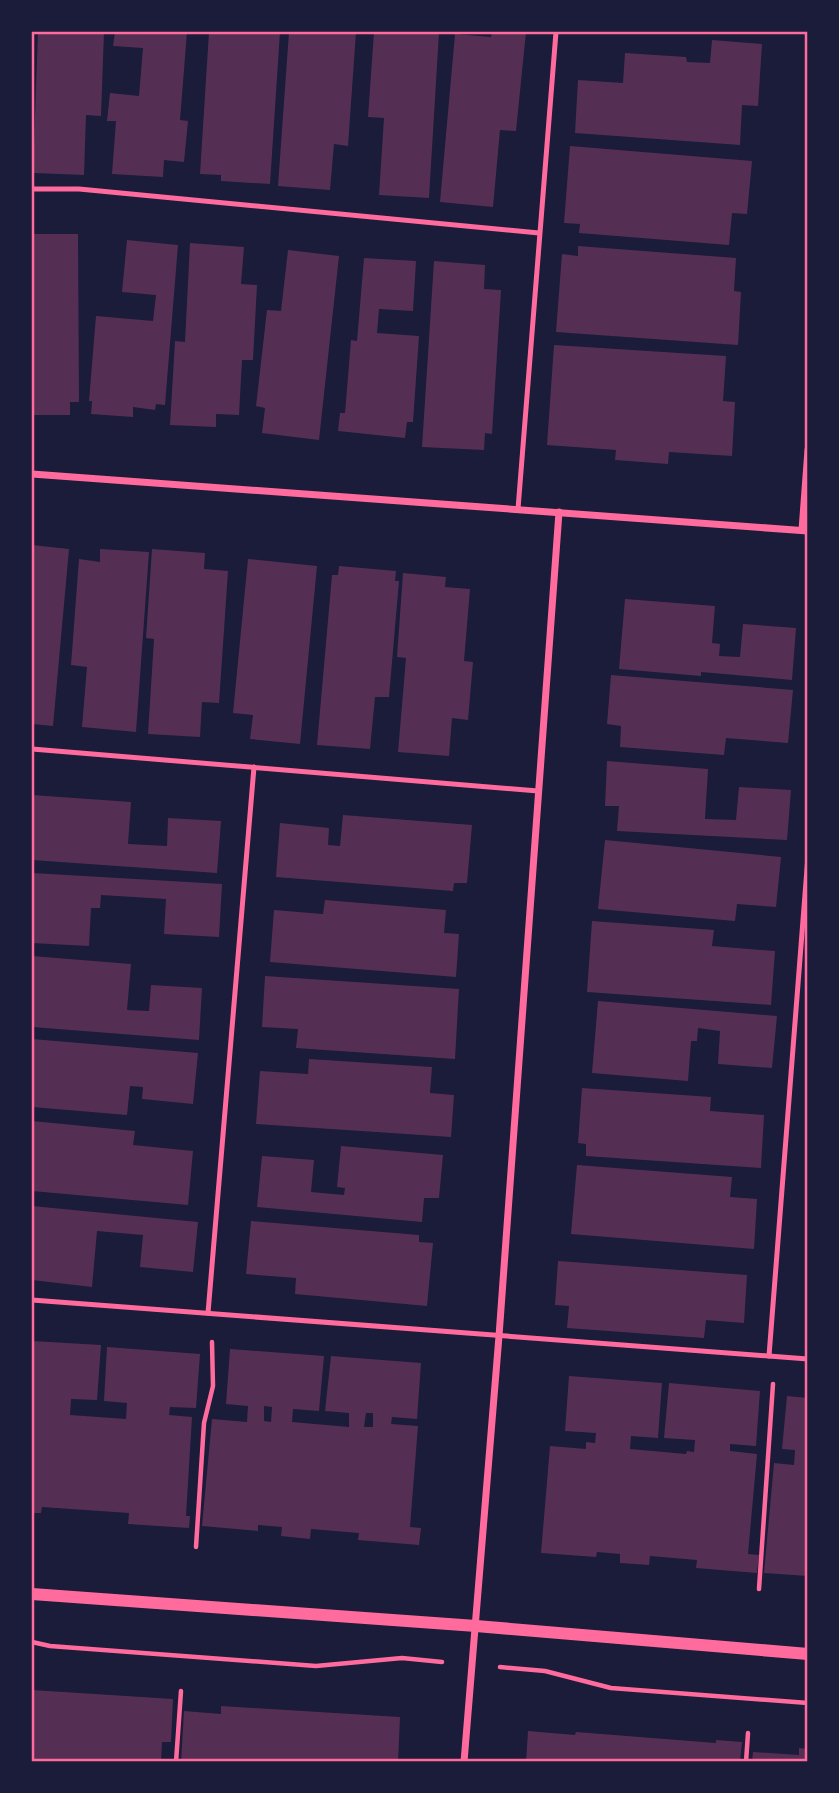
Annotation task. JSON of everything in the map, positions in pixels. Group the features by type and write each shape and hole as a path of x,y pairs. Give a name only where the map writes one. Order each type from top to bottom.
{"street":[{"path":"32,474 805,531 807,450"},
{"path":"464,1762 499,1336 559,512"},
{"path":"32,1594 476,1626 807,1654"}],"lane":[{"path":"518,509 556,32"},
{"path":"32,189 79,189 539,233"},
{"path":"32,749 538,791"},
{"path":"208,1313 254,767"},
{"path":"772,1356 807,856"},
{"path":"32,1300 807,1359"}],"path":[{"path":"196,1547 204,1423 213,1386 208,1313"},
{"path":"759,1589 772,1356"},
{"path":"32,1642 50,1646 317,1666 402,1658 545,1671 611,1688 807,1703"},
{"path":"176,1762 180,1691"},
{"path":"746,1762 748,1733"}],"building":[{"path":"38,32 104,32 101,116 86,115 84,175 33,173"},
{"path":"115,32 187,32 180,120 188,121 184,162 164,160 163,177 112,174 116,121 107,121 110,93 139,96 143,48 113,46"},
{"path":"209,32 280,32 270,184 221,181 221,175 200,174"},
{"path":"289,32 356,32 348,146 334,144 330,190 278,186"},
{"path":"374,32 439,32 429,198 379,195 384,118 368,117"},
{"path":"492,32 526,32 516,131 500,130 493,207 440,202 455,34 491,37"},
{"path":"712,40 762,44 758,106 742,105 740,145 575,133 578,80 623,83 625,53 686,57 687,62 710,63"},
{"path":"570,146 752,161 747,214 732,213 729,245 579,233 580,224 564,223"},
{"path":"32,234 78,234 79,402 70,402 70,415 32,415"},
{"path":"127,240 178,245 165,405 156,404 155,410 133,407 133,417 91,414 92,401 89,401 96,316 153,321 156,295 122,292"},
{"path":"190,243 244,247 241,284 257,285 253,360 242,360 239,415 216,414 216,427 170,425 175,341 185,342"},
{"path":"578,246 736,258 734,291 741,292 738,345 556,332 562,254 578,256"},
{"path":"288,250 339,256 319,440 262,433 265,408 256,406 267,310 281,311"},
{"path":"364,258 416,261 413,311 379,309 377,333 419,336 413,422 407,422 405,438 338,431 340,413 345,413 351,340 357,341"},
{"path":"434,261 485,265 484,289 501,290 492,434 485,433 484,450 422,447"},
{"path":"554,345 726,356 723,401 735,402 732,456 669,452 668,464 615,460 616,450 547,445"},
{"path":"32,545 69,549 53,726 32,724"},
{"path":"100,549 149,552 136,732 82,727 87,667 71,665 79,559 100,562"},
{"path":"152,549 205,553 204,569 228,571 219,703 202,702 200,737 148,734 154,639 146,638"},
{"path":"248,559 317,566 300,744 250,739 253,715 233,713"},
{"path":"339,566 396,571 395,581 399,581 389,697 375,697 370,749 317,745 332,575 338,575"},
{"path":"403,573 446,577 445,587 470,589 464,661 473,662 468,720 452,718 449,756 398,752 406,658 397,657"},
{"path":"625,599 715,606 712,643 720,644 719,656 740,657 743,624 796,628 792,680 701,672 701,676 619,669"},
{"path":"611,675 793,690 788,743 726,738 724,755 620,747 621,726 607,724"},
{"path":"607,761 708,769 705,819 736,820 739,787 791,790 787,840 617,831 619,806 605,806"},
{"path":"32,795 131,802 128,844 167,846 168,818 221,821 217,873 32,860"},
{"path":"343,815 472,825 467,883 454,883 453,891 276,877 280,823 329,828 328,845 340,846"},
{"path":"605,840 781,857 776,907 737,904 735,921 598,909"},
{"path":"32,873 222,884 219,937 164,934 166,899 101,895 100,908 91,908 89,946 32,943"},
{"path":"325,900 446,910 444,933 459,934 456,977 270,962 274,910 323,914"},
{"path":"592,921 714,930 712,946 775,951 771,1005 587,992"},
{"path":"32,956 131,964 127,1010 149,1011 151,985 202,988 199,1040 32,1027"},
{"path":"265,976 459,989 455,1059 296,1048 298,1029 262,1027"},
{"path":"598,1001 777,1016 772,1068 718,1064 720,1031 698,1028 697,1041 691,1041 688,1081 592,1073"},
{"path":"32,1039 198,1053 193,1104 142,1099 143,1087 130,1086 127,1115 32,1107"},
{"path":"309,1059 432,1067 430,1093 454,1095 451,1137 256,1124 260,1071 308,1074"},
{"path":"582,1088 711,1097 710,1111 764,1115 761,1168 586,1156 586,1144 578,1143"},
{"path":"32,1121 135,1131 133,1145 193,1151 188,1205 32,1191"},
{"path":"341,1146 443,1155 439,1198 424,1198 422,1222 257,1207 262,1156 314,1160 311,1192 344,1195 345,1188 337,1187"},
{"path":"577,1165 732,1177 730,1197 757,1199 754,1249 571,1234"},
{"path":"32,1206 198,1222 193,1272 140,1267 143,1235 97,1231 92,1287 32,1280"},
{"path":"251,1221 419,1235 419,1242 433,1243 427,1306 295,1294 296,1278 246,1274"},
{"path":"558,1261 747,1275 744,1323 706,1320 704,1338 567,1328 569,1306 555,1305"},
{"path":"32,1341 101,1345 97,1400 71,1399 70,1415 126,1419 127,1403 104,1401 107,1347 200,1354 196,1408 170,1407 169,1415 192,1417 186,1516 190,1516 189,1528 128,1524 129,1513 42,1507 41,1513 32,1513"},
{"path":"230,1349 324,1356 319,1411 293,1409 292,1422 349,1427 349,1413 325,1411 331,1356 421,1363 417,1419 392,1417 391,1424 418,1426 410,1527 421,1528 419,1545 358,1540 359,1533 311,1529 310,1539 281,1536 282,1527 258,1525 258,1531 202,1526 212,1419 247,1422 248,1406 226,1404","holes":["264,1406 272,1407 271,1422 264,1421","366,1413 373,1413 373,1427 364,1427"]},
{"path":"569,1376 662,1383 658,1438 631,1436 630,1449 686,1454 687,1451 694,1452 695,1440 664,1438 669,1383 760,1391 756,1446 730,1444 730,1451 757,1454 748,1554 759,1555 757,1573 696,1568 697,1560 650,1556 649,1565 620,1563 620,1554 597,1552 596,1557 541,1553 550,1446 586,1449 586,1442 595,1443 596,1433 565,1431"},
{"path":"787,1396 808,1398 808,1576 764,1573 774,1463 794,1465 795,1450 782,1449"},
{"path":"32,1690 173,1699 171,1742 162,1742 161,1762 32,1762"},
{"path":"221,1706 400,1717 398,1762 181,1762 184,1711 221,1714"},
{"path":"528,1731 716,1743 716,1740 742,1742 740,1762 526,1762"},
{"path":"799,1748 808,1749 808,1762 752,1762 753,1752 799,1755"}]}
